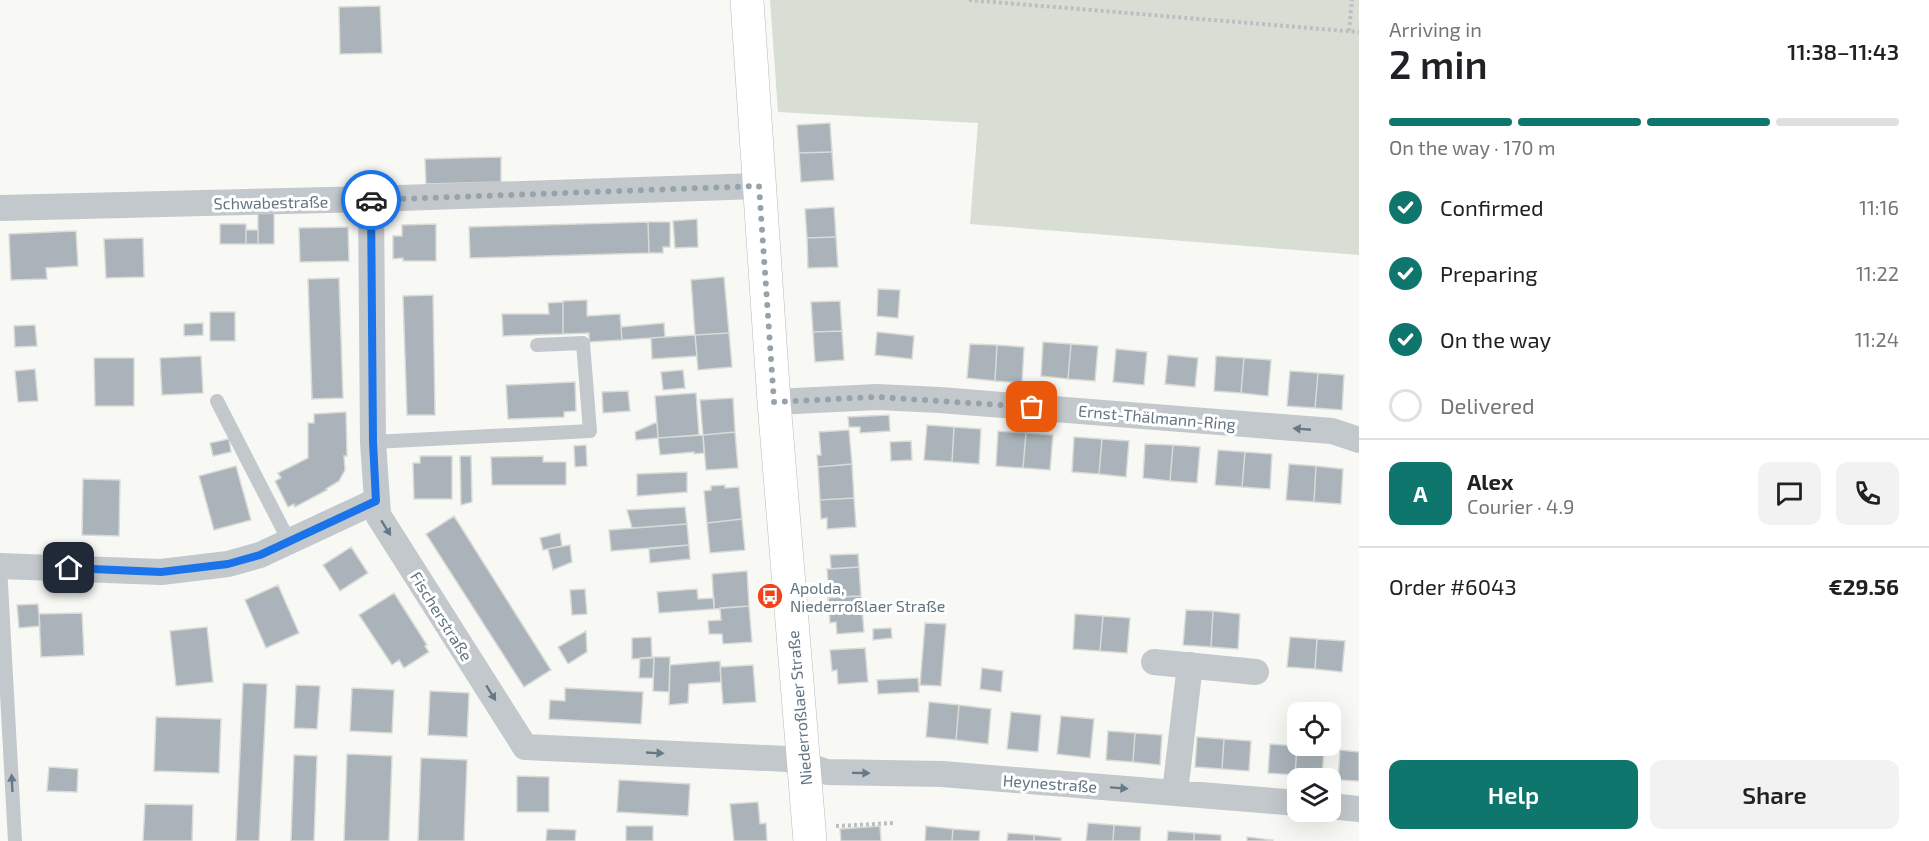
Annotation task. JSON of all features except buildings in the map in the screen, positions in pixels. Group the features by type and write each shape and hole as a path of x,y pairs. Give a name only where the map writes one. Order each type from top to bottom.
{"main road":[{"name":"Niederroßlaer Straße","path":"747,0 774,402 804,765 818,834"}],"street":[{"name":"Schwabestraße","path":"0,208 759,186"},
{"name":"Fischerstraße","path":"371,199 373,442 378,515 525,747 787,759 804,765"},
{"name":"Ernst-Thälmann-Ring","path":"774,402 877,397 940,400 1332,431 1359,440"},
{"path":"0,566 161,572 228,564 260,555 376,501"},
{"path":"1154,662 1256,672"},
{"path":"1175,792 1190,665"},
{"name":"Heynestraße","path":"804,765 827,772 942,774 1287,802"},
{"path":"1341,807 1359,808"}],"lane":[{"path":"373,442 590,431 583,343 537,345"},
{"path":"218,401 289,541"},
{"path":"0,566 15,841"}],"path":[{"path":"969,0 1359,32"},
{"path":"1349,31 1352,0"},
{"path":"818,834 894,823"}],"shaded area":[{"path":"770,0 1359,0 1359,255 970,224 978,123 778,112"}],"way so far":[{"path":"371,200 759,186 774,402 877,397 1032,407"}],"place":[{"name":"Apolda, Niederroßlaer Straße","path":"770,596"}],"route":[{"path":"69,568 161,572 228,564 260,555 376,501 373,442 371,200"}]}
